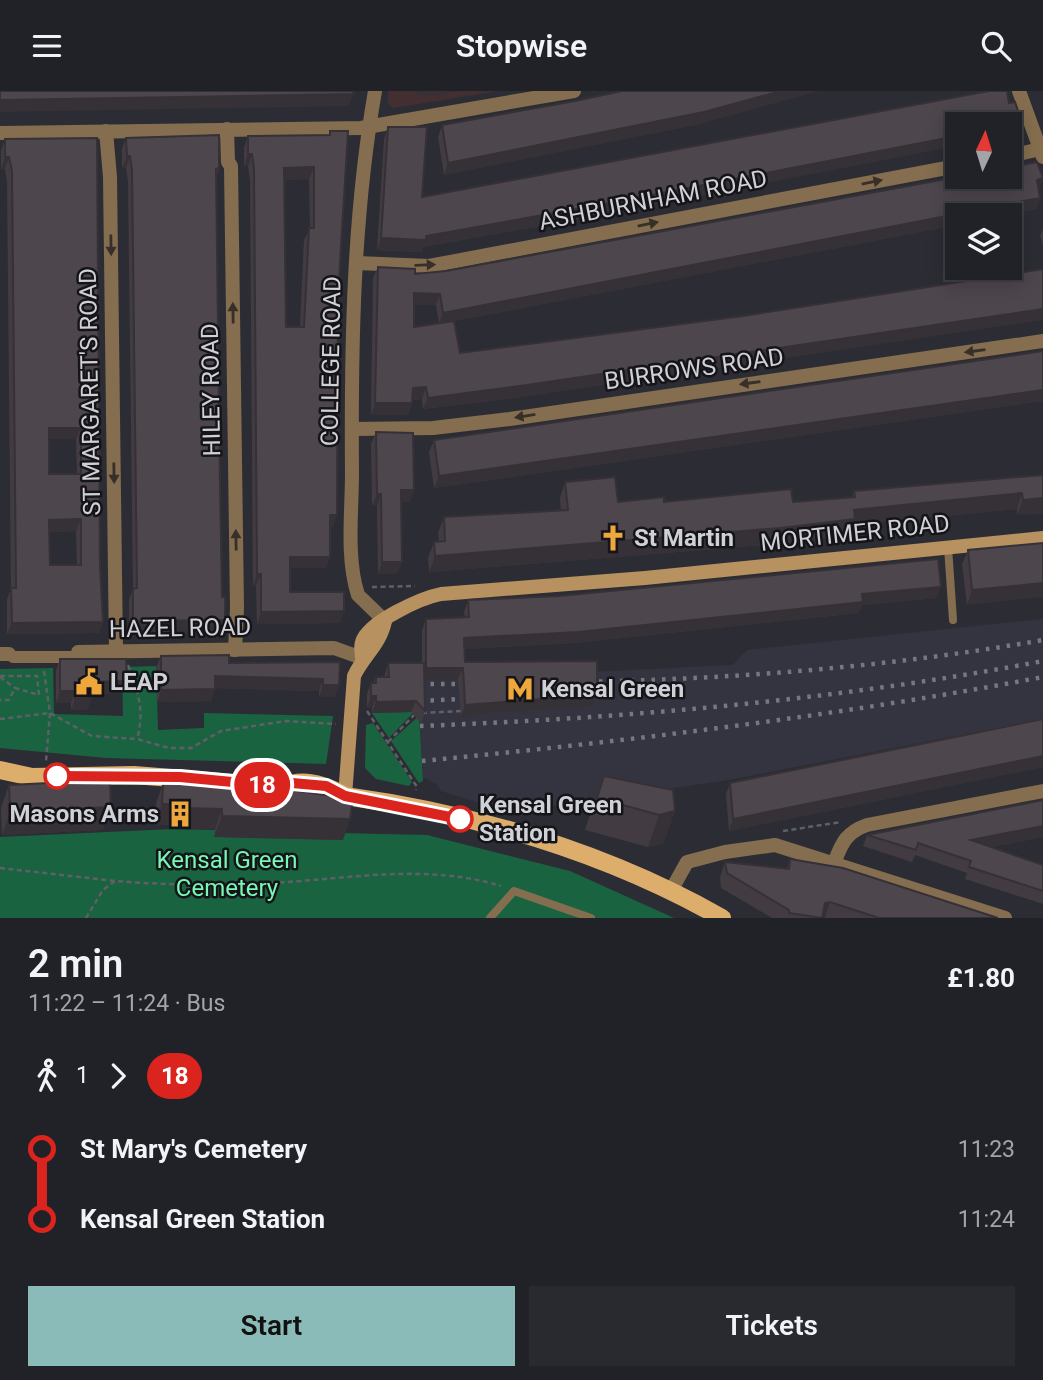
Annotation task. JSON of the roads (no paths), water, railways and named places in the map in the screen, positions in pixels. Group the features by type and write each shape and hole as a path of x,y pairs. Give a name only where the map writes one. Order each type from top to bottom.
{"main road":[{"name":"MORTIMER ROAD","path":"385,621 425,597 441,594 617,580 1043,538"},
{"path":"345,796 350,702 354,676 362,658 360,643 368,630 385,621"},
{"path":"0,770 32,777 134,775 284,787 299,800 324,803 345,796 485,824 610,863 672,889 722,918"}],"street":[{"name":"COLLEGE ROAD","path":"375,91 368,126 357,263 352,429 355,586 361,602 385,621"},
{"path":"0,133 368,126 574,91"},
{"path":"1019,91 1042,153 1022,155"},
{"name":"HILEY ROAD","path":"227,129 228,162 231,166 237,608 235,650"},
{"name":"ST MARGARET'S ROAD","path":"106,131 110,177 116,652"},
{"name":"ASHBURNHAM ROAD","path":"357,263 429,266 945,168"},
{"name":"BURROWS ROAD","path":"352,429 433,428 510,419 1043,341"},
{"name":"HAZEL ROAD","path":"5,654 13,657 75,657 78,652 334,648 362,658"},
{"path":"835,861 842,841 852,830 1043,791"},
{"path":"672,889 687,862 725,852 775,845 835,861 1006,918"}],"lane":[{"path":"947,547 953,620"},
{"path":"490,918 514,891 590,918"}],"railway":[{"path":"578,682 811,670 927,658 1043,640"},
{"path":"420,726 576,718 811,697 1043,661"},
{"path":"422,761 733,726 888,704 1043,677"},
{"path":"420,684 480,684"},
{"path":"420,701 480,698"}],"place":[{"name":"St Martin","path":"613,538"},
{"name":"LEAP","path":"89,682"},
{"name":"Kensal Green","path":"520,689"},
{"name":"Masons Arms","path":"180,814"},
{"name":"Kensal Green Station","path":"460,819"}],"park label":[{"name":"Kensal Green Cemetery","path":"227,874"}]}
